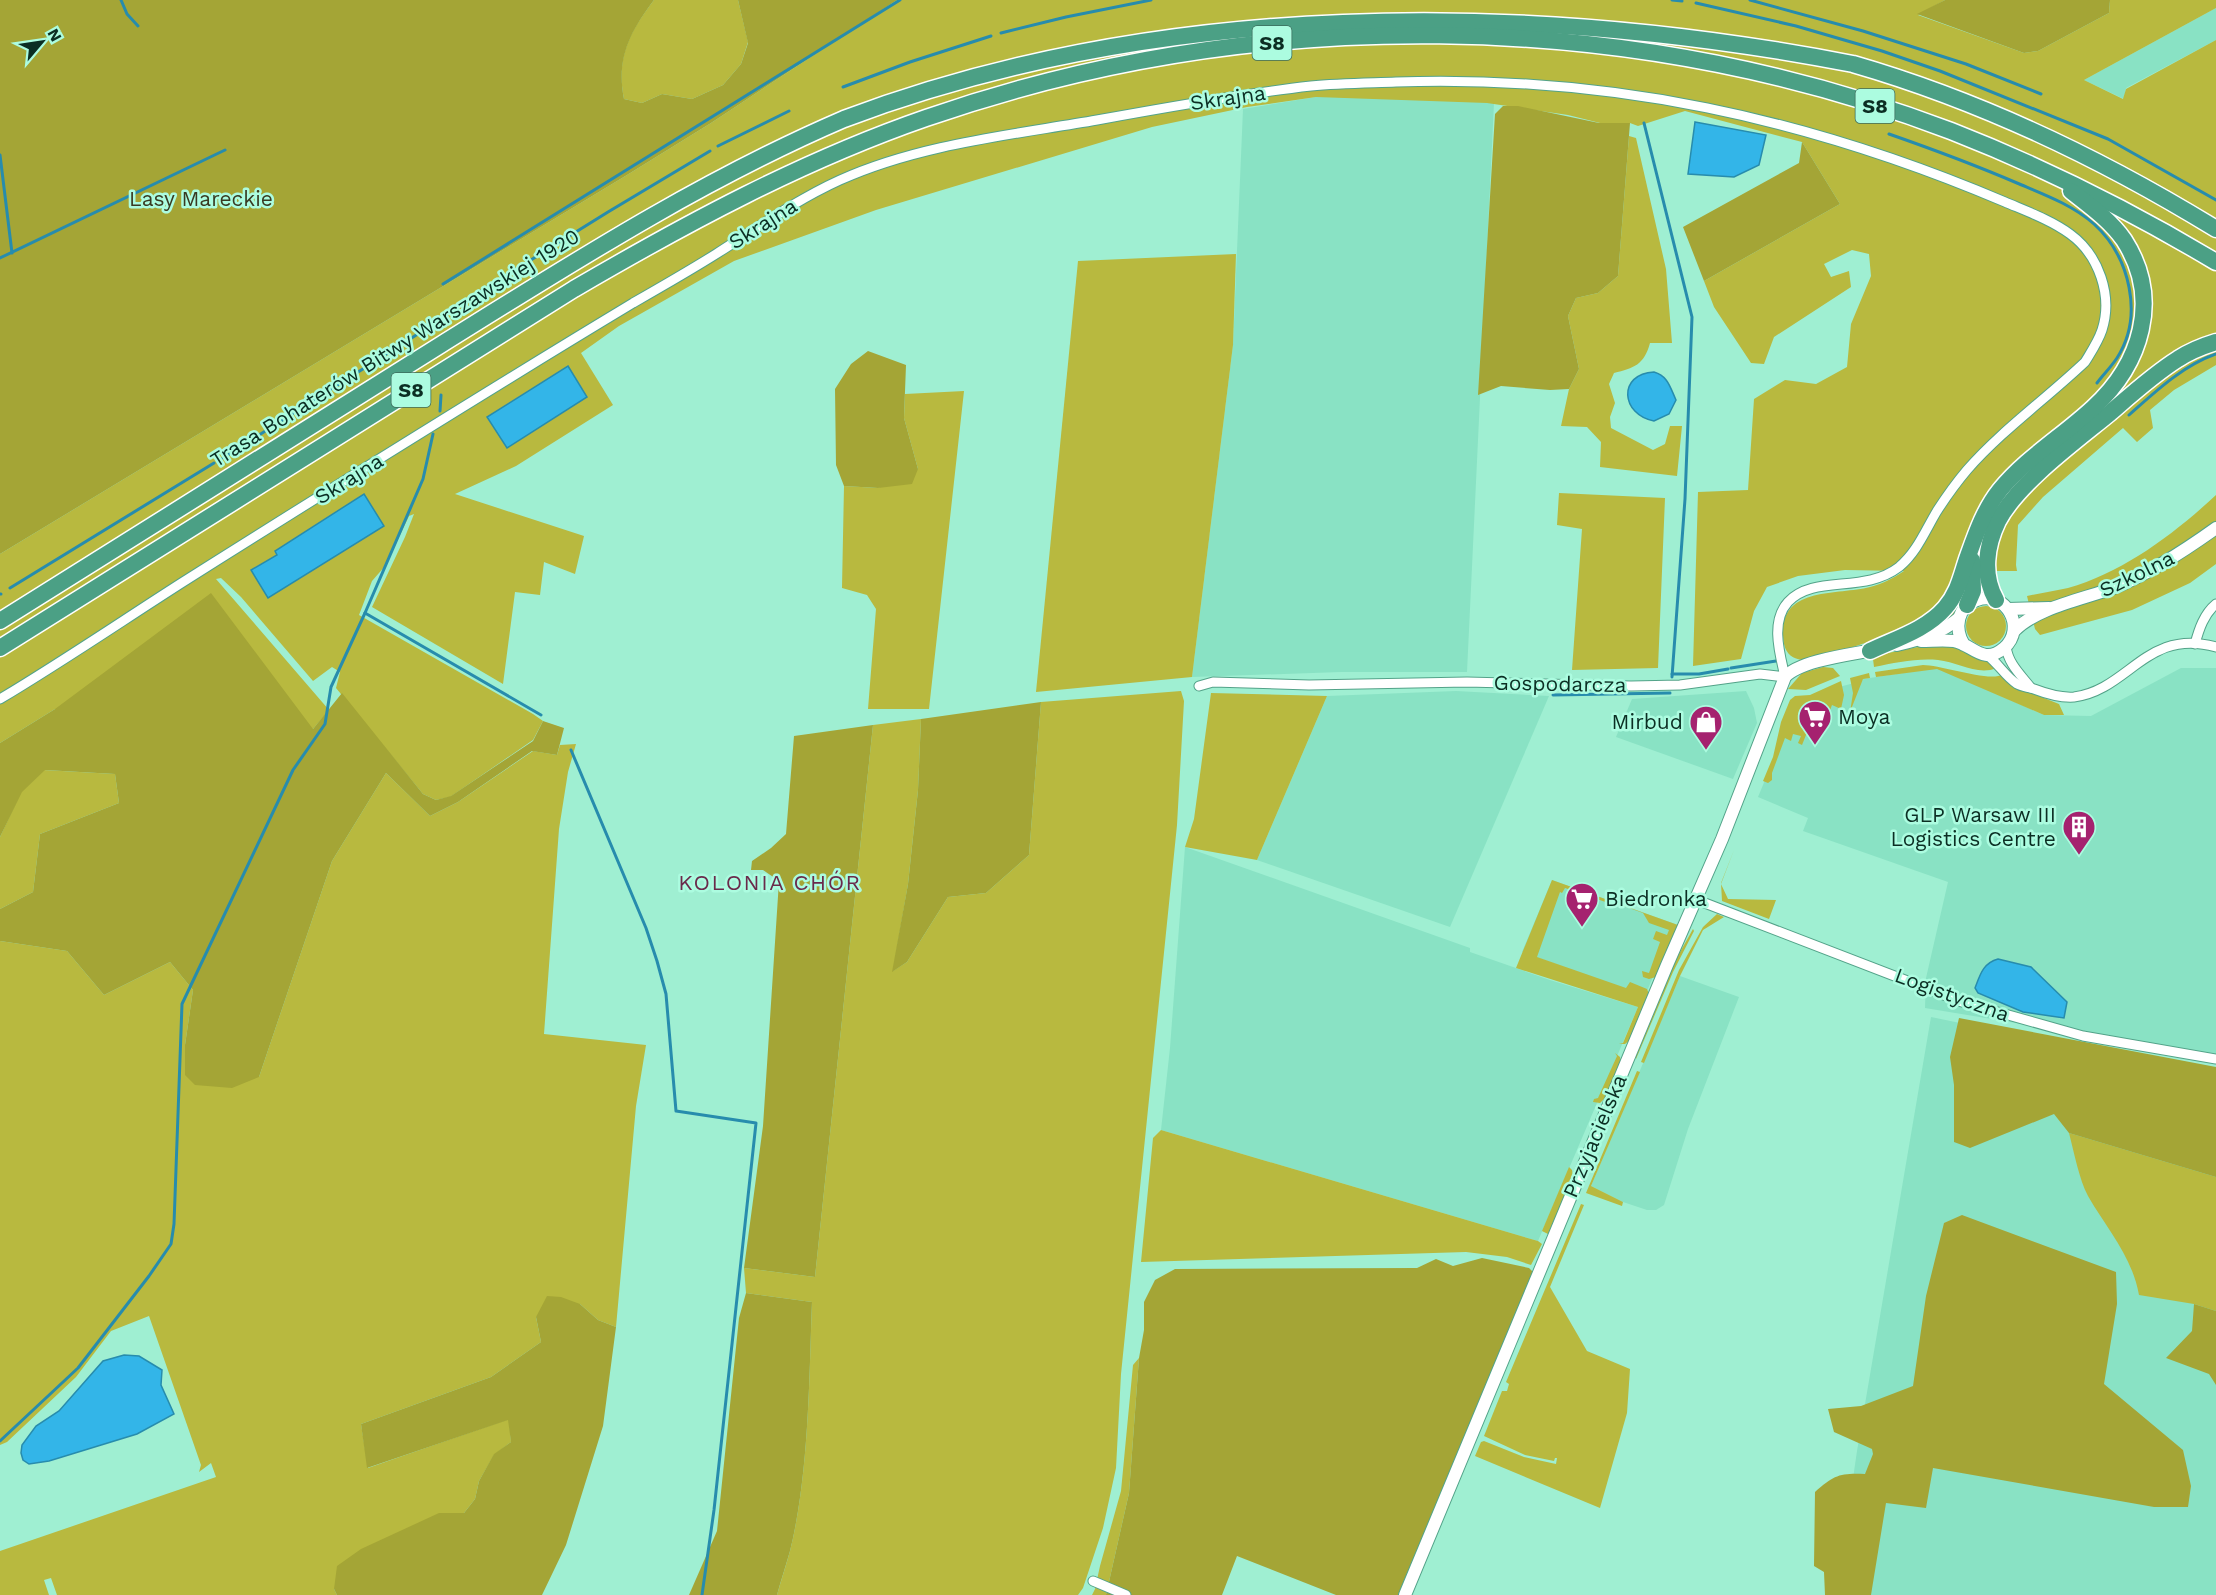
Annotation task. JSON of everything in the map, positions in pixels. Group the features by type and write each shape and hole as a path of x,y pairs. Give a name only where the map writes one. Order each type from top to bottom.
{"highway":[{"name":"S8","path":"1601,13 1662,20 1754,38 1859,65 1919,85 2009,120 2073,149 2216,229"},
{"name":"Trasa Bohaterów Bitwy Warszawskiej 1920","path":"0,621 557,272 716,181 844,119 944,81 1012,60 1154,26 1223,16"},
{"name":"Trasa Bohaterów Bitwy Warszawskiej 1920","path":"0,648 574,289 655,242 728,203 855,145 926,118 1063,78 1161,57 1291,41 1365,36 1443,35 1534,39 1701,61 1850,97 1906,115 2044,170"},
{"name":"S8","path":"2044,170 2133,214 2216,262"},
{"path":"1870,651 1920,628 1945,608 1958,590 1983,515 1997,494 2019,470 2102,399 2120,378 2135,352 2144,311 2142,287 2134,261 2124,241 2105,218 2044,170"},
{"path":"2002,604 1987,577 1989,550 1998,521 2016,496 2042,471 2159,372 2189,352 2216,342"},
{"path":"1963,612 1973,586 1972,550"}],"street":[{"name":"Skrajna","path":"0,699 184,581 788,207 866,170 928,151 1200,102 1312,86 1441,80 1593,90 1726,111 1787,126 1885,155 2012,205 2068,232 2090,255 2101,278 2106,305 2105,319 2098,340 2085,362 1967,470 1937,512 1910,556 1900,567 1884,577 1860,584 1831,585 1810,589 1798,594 1787,603 1780,614 1778,626 1785,677"},
{"name":"Szkolna","path":"2014,631 2023,623 2053,608 2099,593 2151,570 2190,547 2216,528"},
{"path":"1785,677 1804,666 1915,641 1944,630 1980,598 2002,604 2012,615 2014,631 2006,646 2001,651 1988,655 1975,652 1955,641 1915,641"},
{"name":"Szkolna","path":"2002,604 2053,608"},
{"path":"2195,644 2203,621 2216,604"},
{"path":"1963,612 1958,632 1964,645"},
{"path":"1988,655 2016,683 2063,697 2089,693 2104,686 2151,654 2167,647 2195,644 2216,647"},
{"path":"2006,646 2012,665 2031,688"},
{"name":"Gospodarcza","path":"1199,686 1214,682 1309,685 1467,682 1663,685 1760,674 1785,677"},
{"name":"Przyjacielska","path":"1405,1595 1650,1006 1697,900 1747,779 1785,677"},
{"name":"Logistyczna","path":"1697,900 1973,1005 2083,1036 2216,1059"},
{"path":"1093,1581 1126,1595"}],"shaded area":[{"path":"654,0 738,0 748,42 741,64 723,85 692,99 662,94 642,103 624,99 623,58 631,35"},
{"path":"897,0 1945,0 1918,15 2024,53 2038,51 2109,13 2110,0 2216,0 2216,8 2084,80 2123,99 2126,89 2216,40 2216,365 2174,390 2150,410 2153,428 2137,442 2123,428 2043,497 2018,525 2017,571 1970,571 1970,581 1962,604 1952,617 1937,628 1943,605 1895,633 1838,652 1803,660 1796,658 1790,655 1785,648 1783,625 1788,611 1798,602 1825,593 1874,586 1904,571 1845,570 1798,576 1767,587 1754,611 1741,659 1693,666 1698,492 1748,490 1754,399 1785,380 1816,384 1847,367 1851,324 1871,276 1869,254 1852,250 1824,264 1831,277 1849,271 1851,287 1774,337 1764,364 1751,363 1714,307 1704,281 1840,204 1802,142 1685,111 1638,126 1630,123 1600,123 1568,115 1487,103 1316,97 1247,107 1152,127 876,210 734,261 619,326 581,353 613,405 516,466 455,494 584,536 575,574 544,562 540,595 515,592 503,684 372,607 414,514 409,516 386,565 372,581 359,615 543,721 533,740 450,797 436,800 423,794 336,688 340,672 332,667 313,681 241,597 221,578 216,579 329,710 313,729 55,709 0,743 0,554 627,175 711,123"},
{"path":"2216,8 2216,40 2126,88 2124,99 2084,80"},
{"path":"1412,91 1494,103 1467,672 1341,672 1192,677 1233,345 1243,109 1316,97"},
{"path":"1629,136 1636,138 1666,269 1672,343 1650,343 1641,361 1614,373 1609,384 1615,403 1610,417 1611,428 1653,450 1665,444 1670,426 1682,426 1677,476 1600,467 1601,442 1587,427 1561,426 1569,389 1579,369 1568,316 1576,298 1598,293 1618,276"},
{"path":"1236,254 1233,345 1192,677 1036,692 1078,261"},
{"path":"964,391 929,709 868,709 876,609 867,595 842,588 844,486 878,488 918,469 904,418 905,394"},
{"path":"1559,493 1665,498 1658,668 1572,670 1582,529 1557,525"},
{"path":"2216,495 2216,564 2190,583 2132,610 2040,635 2035,629 2027,596 2068,588 2089,581 2128,562 2183,524"},
{"path":"1986,606 1994,607 2000,612 2005,618 2005,634 2000,640 1994,645 1986,646 1978,645 1972,640 1967,634 1966,626 1967,618 1972,612 1978,607"},
{"path":"1949,644 1985,659 1997,668 1975,670 1945,661 1930,660 1906,661 1874,667 1873,659 1878,655 1928,645"},
{"path":"1923,665 1977,675 2003,674 2026,691 2059,704 2064,715 2044,715 1937,669 1876,677 1875,672"},
{"path":"1823,667 1833,668 1840,676 1806,690 1788,689 1802,673"},
{"path":"1937,668 2044,715 2091,716 2181,668 2216,668 2216,1056 1925,1008 1926,978 1948,882 1803,831 1808,818 1758,797 1780,744 1796,714 1839,687 1863,679"},
{"path":"1869,673 1870,678 1863,679 1850,712 1853,693 1850,678"},
{"path":"1841,681 1844,695 1841,709 1832,705 1827,718 1814,713 1812,719 1820,722 1814,732 1808,730 1802,745 1798,743 1801,736 1793,734 1791,741 1785,738 1772,773 1772,780 1768,783 1763,781 1773,757 1781,722 1790,700 1795,696 1810,695"},
{"path":"1181,691 1184,701 1177,825 1121,1374 1116,1468 1103,1528 1083,1588 1078,1595 777,1595 790,1551 805,1459 812,1302 746,1293 744,1268 815,1277 873,725 921,719 918,790 908,884 893,971 907,962 948,897 986,893 1029,855 1041,702"},
{"path":"1456,691 1549,696 1450,927 1257,860 1327,696"},
{"path":"1746,691 1754,708 1757,723 1733,779 1616,737 1632,699"},
{"path":"1211,693 1327,696 1257,860 1185,847 1194,819"},
{"path":"576,744 568,772 559,829 544,1034 646,1045 636,1106 616,1327 598,1320 580,1304 536,1317 541,1342 491,1377 361,1424 368,1468 509,1419 511,1442 494,1455 479,1481 475,1499 464,1513 439,1514 334,1589 337,1595 57,1595 51,1578 44,1580 49,1595 0,1595 0,1551 216,1477 211,1463 199,1472 201,1465 149,1316 111,1331 76,1377 7,1442 0,1445 0,941 67,951 104,995 170,962 193,990 185,1045 185,1075 259,1077 332,861 386,773 430,816 458,802 533,751 557,755 560,745"},
{"path":"44,770 115,774 119,803 40,834 33,892 0,909 0,837 21,792"},
{"path":"1185,847 1470,948 1470,952 1638,1007 1538,1241 1161,1130 1170,1048"},
{"path":"1552,880 1675,924 1645,996 1522,952"},
{"path":"1552,880 1678,925 1656,977 1649,979 1643,977 1642,971 1649,973 1660,942 1653,939 1656,931 1667,935 1669,930 1649,923 1643,913 1618,904 1617,906 1565,888 1562,893 1560,892 1537,957 1626,988 1630,982 1647,989 1649,994 1630,1040 1625,1044 1619,1044 1623,1043 1638,1007 1516,968"},
{"path":"1721,884 1728,899 1776,900 1769,919 1722,901"},
{"path":"1717,914 1724,917 1703,930 1680,976 1644,1063 1641,1062 1679,970 1703,927"},
{"path":"1693,929 1636,1059 1636,1053 1675,961"},
{"path":"1680,976 1739,997 1688,1129 1664,1205 1656,1210 1647,1210 1623,1202 1591,1186"},
{"path":"1931,1017 2216,1076 2216,1595 1836,1595 1857,1451"},
{"path":"1615,1053 1620,1057 1621,1062 1605,1098 1600,1103 1593,1102 1598,1098 1617,1056"},
{"path":"1637,1071 1640,1072 1591,1186 1623,1202 1622,1206 1586,1193"},
{"path":"1161,1130 1542,1244 1531,1265 1507,1257 1466,1252 1141,1262 1153,1138"},
{"path":"2069,1133 2216,1177 2216,1311 2194,1304 2139,1295 2125,1255 2088,1196"},
{"path":"1569,1167 1573,1176 1548,1234 1542,1231"},
{"path":"1581,1204 1584,1205 1550,1287 1587,1351 1630,1369 1627,1413 1600,1508 1475,1456 1481,1442 1484,1441 1524,1457 1556,1464 1557,1458 1554,1461 1525,1455 1484,1436 1502,1391 1507,1391 1509,1384 1506,1382"},
{"path":"1139,1358 1129,1493 1106,1595 1092,1595 1121,1491 1133,1365"}],"green space":[{"name":"Lasy Mareckie","path":"0,0 654,0 638,23 627,46 622,71 624,99 642,103 662,94 692,99 723,85 741,64 748,43 738,0 897,0 711,123 627,175 0,554"},
{"path":"1945,0 2110,0 2109,13 2038,51 2024,53 1917,14"},
{"path":"1503,106 1518,106 1599,123 1630,123 1618,276 1598,293 1576,298 1568,316 1579,369 1569,389 1550,390 1501,386 1478,395 1495,114"},
{"path":"1802,142 1840,204 1704,281 1683,227 1799,163"},
{"path":"868,351 906,365 904,418 918,469 912,484 878,488 844,486 836,465 835,389 851,364"},
{"path":"211,593 313,729 342,693 423,794 436,800 451,796 533,741 543,721 564,728 557,755 532,751 458,802 430,816 386,773 332,861 259,1077 232,1088 195,1085 185,1075 185,1045 193,990 170,962 104,995 67,951 0,941 0,909 33,892 40,834 119,803 115,774 45,770 22,792 0,837 0,743 55,709"},
{"path":"1041,702 1029,855 986,893 948,897 907,962 892,972 908,884 918,790 921,719"},
{"path":"873,725 815,1277 744,1268 763,1126 779,881 763,870 751,870 752,861 786,834 794,736"},
{"path":"1959,1018 2216,1067 2216,1177 2069,1133 2054,1114 1970,1148 1954,1142 1954,1085 1950,1057"},
{"path":"1962,1215 2116,1272 2117,1304 2104,1384 2183,1450 2191,1486 2188,1507 2154,1507 1933,1468 1926,1508 1886,1503 1871,1595 1825,1595 1824,1572 1814,1566 1815,1492 1838,1476 1865,1474 1873,1454 1872,1449 1834,1432 1828,1409 1861,1406 1913,1386 1926,1296 1944,1223"},
{"path":"1482,1258 1529,1268 1533,1272 1398,1595 1336,1595 1237,1556 1222,1595 1106,1595 1129,1493 1139,1358 1144,1330 1144,1302 1155,1280 1175,1269 1417,1268 1436,1259 1453,1266"},
{"path":"746,1293 812,1302 805,1459 796,1521 777,1595 689,1595 717,1531 739,1318"},
{"path":"547,1296 561,1297 580,1304 598,1320 616,1327 603,1426 566,1545 542,1595 337,1595 334,1589 337,1566 361,1549 439,1513 464,1513 475,1499 479,1481 494,1454 511,1442 508,1420 367,1468 361,1424 491,1377 541,1342 536,1317"},
{"path":"2194,1304 2216,1311 2216,1385 2209,1374 2166,1358 2192,1331"}],"water":[{"path":"1695,122 1766,135 1759,165 1734,177 1688,174"},
{"path":"568,366 587,397 507,448 487,417"},
{"path":"1654,372 1666,379 1676,400 1669,414 1654,421 1635,411 1628,395 1629,387 1634,380 1642,374"},
{"path":"364,494 384,526 268,598 251,570 277,555 275,551"},
{"path":"1998,959 2031,967 2067,1002 2064,1018 2023,1012 1978,993 1975,988 1983,970 1989,963"},
{"path":"124,1355 139,1356 162,1370 161,1385 174,1414 137,1434 49,1461 29,1464 23,1460 22,1445 36,1426 59,1411 103,1361"}],"waterway":[{"path":"121,0 127,14 138,26"},
{"path":"443,284 900,0"},
{"path":"1001,33 1151,0"},
{"path":"1672,0 1682,1"},
{"path":"1750,0 1863,31 1966,64 2041,94"},
{"path":"1696,3 1796,26 1940,71 2108,139 2216,200"},
{"path":"843,87 910,62 991,36"},
{"path":"718,146 789,111"},
{"path":"1644,123 1692,317 1685,499 1672,677"},
{"path":"1889,134 2057,200 2086,217 2106,238 2117,253 2124,270 2129,288 2130,324 2117,358 2097,383"},
{"path":"0,258 225,150"},
{"path":"468,299 710,151"},
{"path":"0,155 12,253"},
{"path":"223,458 432,325 460,304"},
{"path":"2129,415 2180,373 2216,354"},
{"path":"440,411 441,395"},
{"path":"433,434 423,479 365,613 541,715"},
{"path":"10,588 214,463"},
{"path":"0,1441 78,1368 171,1244 174,1224 182,1004 293,770 325,724 331,687 365,613"},
{"path":"1731,668 1776,661"},
{"path":"1672,674 1699,674 1728,669"},
{"path":"1553,695 1670,693"},
{"path":"571,750 646,928 657,961 666,994 676,1111 756,1123 714,1510 702,1595"}],"place":[{"name":"Moya","path":"1815,746"},
{"name":"Mirbud","path":"1706,751"},
{"name":"GLP Warsaw III Logistics Centre","path":"2079,856"},
{"name":"Biedronka","path":"1582,928"}],"district":[{"name":"KOLONIA CHÓR","path":"770,882"}]}
